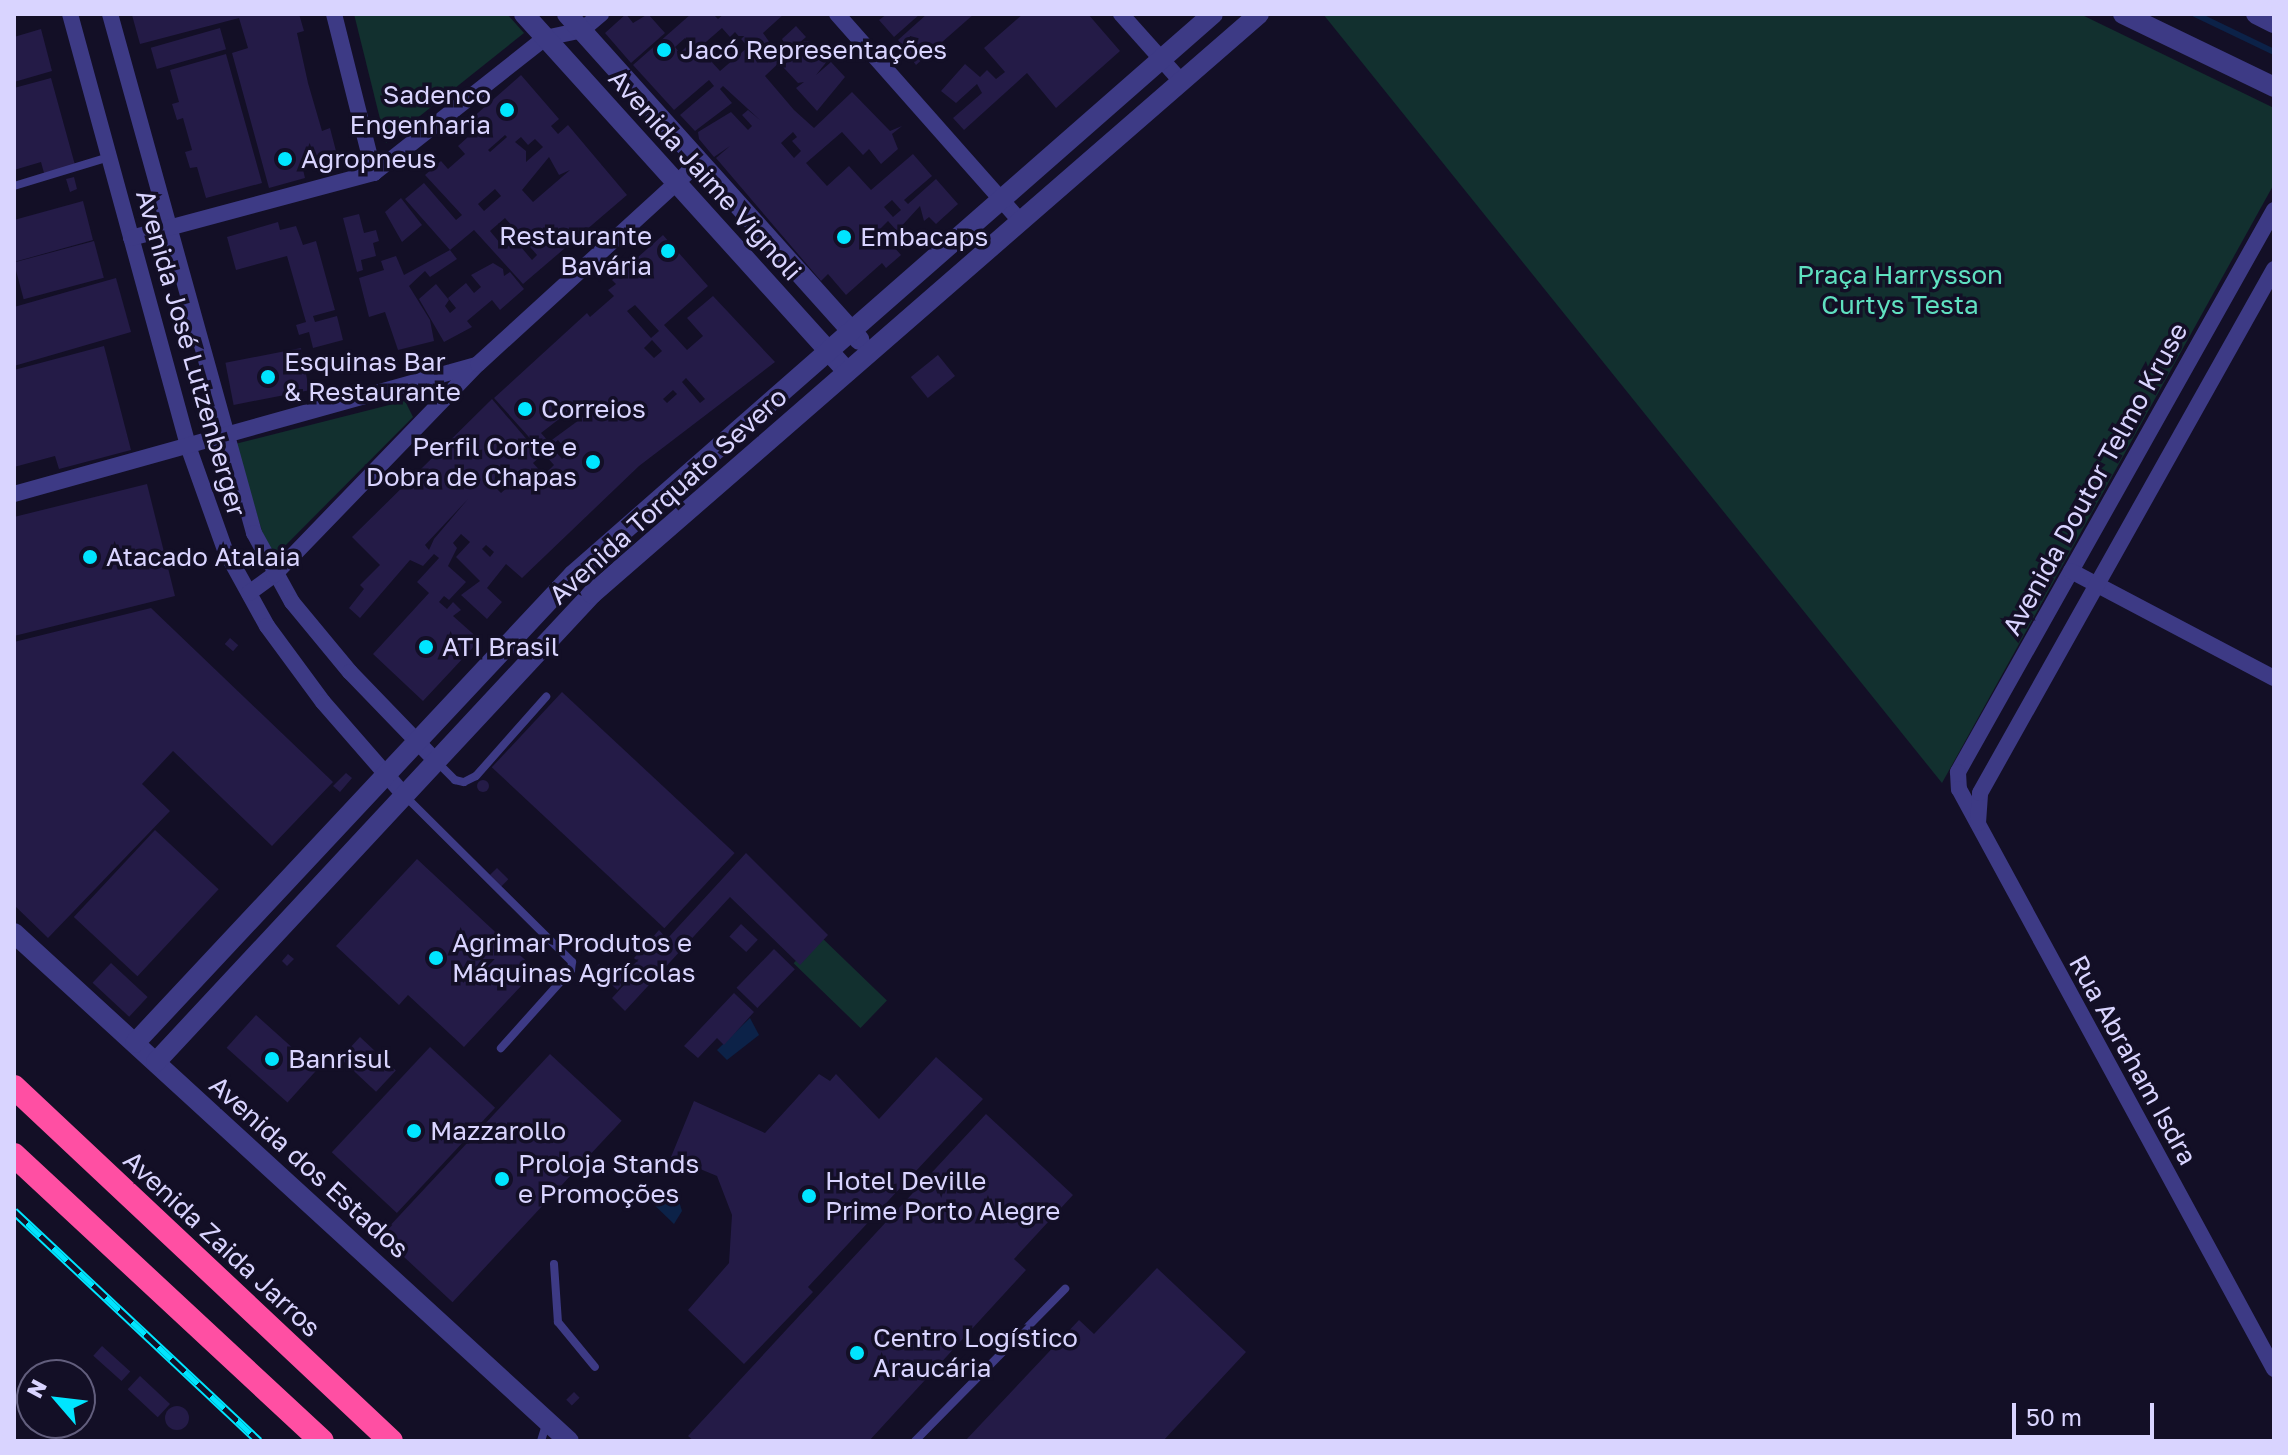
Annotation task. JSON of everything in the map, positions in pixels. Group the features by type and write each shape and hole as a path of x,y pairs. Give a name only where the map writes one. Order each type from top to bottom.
{"highway":[{"name":"Avenida Zaida Jarros","path":"14,1087 391,1441"},
{"path":"14,1155 322,1441"}],"street":[{"name":"Avenida José Lutzenberger","path":"70,14 188,446 225,550 249,593 323,702 405,796"},
{"name":"Avenida José Lutzenberger","path":"110,14 254,533 274,575 350,672 436,761"},
{"path":"334,14 374,173"},
{"name":"Avenida Jaime Vignoli","path":"524,14 678,181 847,372"},
{"name":"Avenida Jaime Vignoli","path":"567,14 870,352"},
{"path":"131,238 374,173 545,38 582,30 601,14"},
{"path":"837,14 1020,221"},
{"path":"1121,14 1181,81"},
{"name":"Avenida Torquato Severo","path":"135,1043 573,575 1213,14"},
{"name":"Avenida Torquato Severo","path":"156,1062 592,594 1259,14"},
{"path":"2123,14 2274,87"},
{"path":"2256,14 2274,23"},
{"path":"249,593 274,575 478,364 699,162"},
{"name":"Avenida Doutor Telmo Kruse","path":"1958,772 2274,210"},
{"name":"Avenida Doutor Telmo Kruse","path":"1978,825 1980,793 2274,269"},
{"path":"14,494 478,364"},
{"path":"695,468 712,490"},
{"path":"2071,571 2274,678"},
{"name":"Rua Abraham Isdra","path":"1958,772 1959,789 1978,825 2274,1369"},
{"path":"266,903 284,924"},
{"name":"Avenida dos Estados","path":"14,933 569,1441"}],"lane":[{"path":"14,186 109,157"},
{"path":"436,761 455,780 464,782 476,776 546,697"},
{"path":"405,796 572,962 571,970 501,1048"},
{"path":"554,1264 558,1322 595,1367"},
{"path":"915,1441 1065,1289"},
{"path":"541,1441 547,1420"}],"green space":[{"path":"354,14 507,14 524,33 386,143"},
{"name":"Praça Harrysson Curtys Testa","path":"1323,14 2080,14 2274,108 2274,184 1942,783"},
{"path":"405,401 413,417 271,560 235,444"},
{"path":"820,936 887,1001 861,1028 794,963"}],"water":[{"path":"750,1018 759,1035 727,1060 717,1050"},
{"path":"656,1190 678,1198 682,1211 674,1224 645,1196"}],"building":[{"path":"299,14 304,31 297,33 308,83 322,131 330,128 336,151 301,161 305,178 269,188 232,53 248,48 239,18 140,44 132,15"},
{"path":"626,14 633,23 648,14 665,33 631,63 605,33"},
{"path":"691,14 713,14 718,19 724,14 784,14 763,33 782,60 765,76 794,110 814,128 852,92 890,131 902,126 892,134 898,149 881,164 869,149 863,155 842,132 806,163 827,186 849,166 871,190 913,154 932,176 904,200 908,204 936,179 958,204 936,224 929,217 924,221 920,206 897,231 888,221 879,230 901,255 886,268 882,263 846,295 828,274 821,281 716,158 730,146 714,157 699,139 698,132 731,112 748,130 752,126 742,115 748,110 760,120 723,86 720,89 732,103 695,131 680,115 714,86 709,80 674,110 633,65","holes":["722,28 730,37 735,32 748,47 720,71 699,48","685,38 690,43 680,53 675,47","793,132 797,137 792,141 801,151 794,158 781,143","892,200 901,210 893,217 884,207"]},
{"path":"887,14 920,14 894,37 879,20"},
{"path":"927,14 974,14 916,65 898,40"},
{"path":"1023,14 1088,14 1120,51 1056,108 1027,73 964,130 953,118 982,93 977,84 956,103 941,91 965,64 980,77 987,70 996,79 1005,72 984,48"},
{"path":"796,26 806,37 789,52 782,39"},
{"path":"220,28 226,49 157,69 151,48"},
{"path":"41,29 52,71 14,82 14,37"},
{"path":"804,41 812,42 828,60 816,75 831,62 845,77 817,111 796,88 804,82 798,83 783,67"},
{"path":"226,54 262,183 206,198 197,167 190,168 185,152 192,150 183,118 177,120 172,104 179,102 170,70"},
{"path":"521,75 559,119 551,126 558,134 568,125 627,195 523,284 474,230 450,250 405,199 424,183 456,220 462,215 425,175 441,161 448,169 465,154 458,146 479,127 471,119","holes":["505,135 507,137 490,152 488,150","521,137 528,145 535,139 543,147 526,162 526,151 515,142","549,157 559,175 570,170 533,202 522,190","495,189 501,196 484,211 478,204","505,218 537,255 532,260 515,240 505,249 490,231"]},
{"path":"51,78 75,165 44,173 41,162 14,170 14,88"},
{"path":"74,177 77,189 70,192 66,179"},
{"path":"401,198 422,225 402,242 385,212"},
{"path":"83,201 93,240 14,262 14,220"},
{"path":"359,214 364,233 376,230 379,241 373,243 376,256 361,260 363,270 357,272 343,218"},
{"path":"278,222 280,230 296,226 303,245 316,241 335,310 313,316 315,322 337,316 343,340 313,348 309,332 299,335 296,325 306,322 287,256 236,270 227,237"},
{"path":"663,235 708,286 664,325 687,350 703,336 687,318 713,296 775,362 639,466 522,578 506,564 487,588 502,602 487,619 461,595 480,581 456,557 470,542 461,534 453,543 457,548 448,566 466,582 449,600 444,596 439,602 447,609 453,602 461,610 453,616 480,640 423,701 373,654 429,593 417,582 439,558 434,554 423,566 410,560 360,618 349,608 364,589 360,585 380,565 352,537 492,399 541,456 533,463 544,475 554,465 494,398 587,313 590,317 614,296 608,290 616,284 612,280","holes":["635,305 659,331 651,338 627,311","652,340 662,351 654,358 644,348","686,378 705,399 700,403 682,382","673,390 677,394 667,403 663,399","581,402 590,412 549,442 541,433","558,440 569,453 562,459 551,446","506,481 510,485 501,493 497,489","468,499 434,539 429,550 425,545","486,545 494,552 490,557 482,549"]},
{"path":"94,241 104,278 24,299 14,262"},
{"path":"450,250 457,259 430,277 425,271 409,286 430,320 434,341 398,350 385,312 369,317 359,278 384,270 381,261 396,256 404,275"},
{"path":"493,263 503,269 504,276 510,272 524,289 500,310 492,300 467,321 472,327 444,342 419,299 436,284 449,300 445,306 450,313 456,308 448,298 466,283 474,293 481,287 471,275"},
{"path":"116,278 131,332 14,366 14,307"},
{"path":"104,346 131,450 59,469 55,456 14,467 14,370"},
{"name":"Esquinas Bar & Restaurante","path":"301,348 309,390 234,405 225,363"},
{"path":"938,355 955,376 928,398 911,377"},
{"name":"Atacado Atalaia","path":"147,484 175,596 14,636 14,517"},
{"path":"151,608 333,782 272,846 173,751 142,784 170,811 48,938 14,905 14,642"},
{"path":"230,638 238,645 233,651 225,644"},
{"path":"562,692 735,853 664,928 492,767"},
{"path":"346,773 352,778 340,792 333,786"},
{"path":"478,781 488,781 488,791 478,791"},
{"path":"155,830 219,889 137,976 74,917"},
{"path":"746,853 828,935 800,965 730,897 625,1011 612,998 624,985 617,978 633,961 638,962 634,958 659,930 667,939"},
{"name":"Agrimar Produtos e Máquinas Agrícolas","path":"417,859 536,970 464,1047 408,995 399,1005 336,946"},
{"path":"497,868 508,879 501,886 490,875"},
{"path":"741,924 758,940 746,952 729,936"},
{"path":"774,949 795,969 757,1008 736,988"},
{"path":"288,954 294,959 287,966 282,961"},
{"path":"111,963 148,997 129,1017 93,983"},
{"path":"599,964 622,985 617,990 594,969"},
{"path":"734,993 754,1012 724,1045 717,1038 698,1058 684,1046"},
{"name":"Banrisul","path":"256,1015 317,1070 287,1103 227,1048"},
{"path":"360,1037 396,1070 376,1092 340,1058"},
{"name":"Mazzarollo","path":"430,1047 495,1108 397,1213 332,1152"},
{"name":"Proloja Stands e Promoções","path":"550,1054 622,1121 453,1302 381,1235"},
{"name":"Hotel Deville Prime Porto Alegre","path":"936,1057 983,1099 808,1287 813,1292 744,1364 688,1310 729,1263 732,1215 717,1176 671,1157 694,1101 765,1133 819,1074 830,1081 836,1074 879,1119"},
{"name":"Centro Logístico Araucária","path":"986,1114 1073,1195 1014,1259 1026,1270 869,1441 694,1441 688,1436"},
{"name":"Centro Logístico Araucária","path":"1157,1268 1246,1352 1163,1441 965,1441 1079,1320 1094,1334"},
{"path":"102,1346 130,1371 122,1381 93,1356"},
{"path":"140,1376 170,1404 158,1417 128,1389"},
{"path":"574,1392 580,1398 572,1405 566,1400"},
{"path":"177,1406 188,1413 189,1418 182,1429 177,1430 166,1423 165,1418 172,1407"}],"waterway":[{"path":"2195,14 2274,52"}],"railway":[{"path":"14,1211 259,1441"}],"place":[{"name":"Jacó Representações","path":"664,50"},
{"name":"Sadenco Engenharia","path":"507,110"},
{"name":"Agropneus","path":"285,159"},
{"name":"Embacaps","path":"844,237"},
{"name":"Restaurante Bavária","path":"668,251"},
{"name":"Esquinas Bar & Restaurante","path":"268,377"},
{"name":"Correios","path":"525,409"},
{"name":"Perfil Corte e Dobra de Chapas","path":"593,462"},
{"name":"Atacado Atalaia","path":"90,557"},
{"name":"ATI Brasil","path":"426,647"},
{"name":"Agrimar Produtos e Máquinas Agrícolas","path":"436,958"},
{"name":"Banrisul","path":"272,1059"},
{"name":"Mazzarollo","path":"414,1131"},
{"name":"Proloja Stands e Promoções","path":"502,1179"},
{"name":"Hotel Deville Prime Porto Alegre","path":"809,1196"},
{"name":"Centro Logístico Araucária","path":"857,1353"}]}
